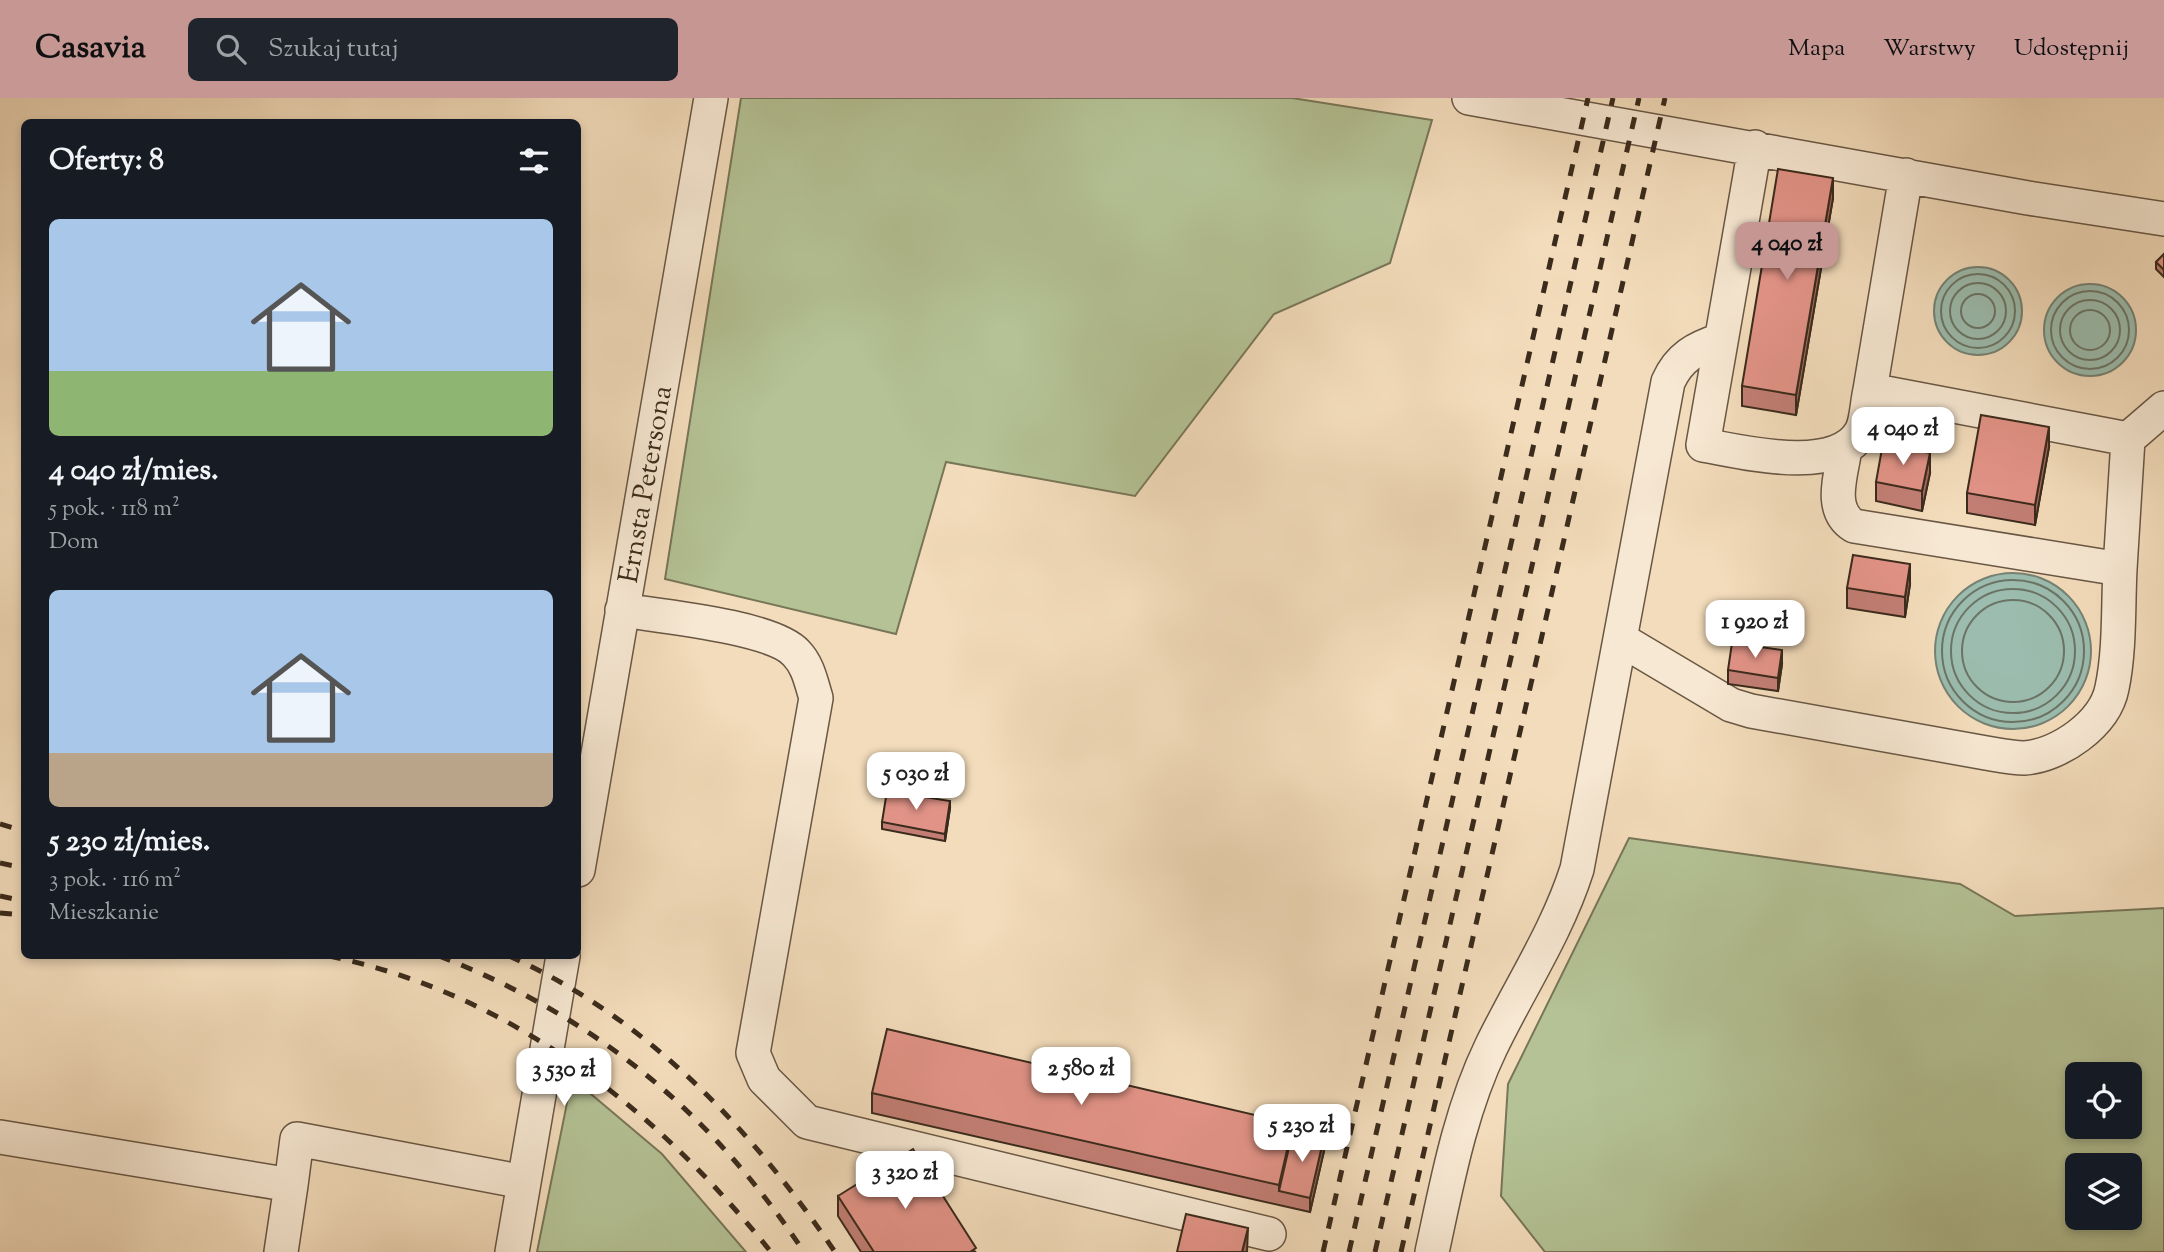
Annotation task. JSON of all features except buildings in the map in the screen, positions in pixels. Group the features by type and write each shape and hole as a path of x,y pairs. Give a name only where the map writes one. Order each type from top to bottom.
{"street":[{"name":"Ernsta Petersona","path":"581,852 711,98"},
{"path":"1469,98 2164,219"},
{"path":"1755,147 1703,445 1787,460 1845,449"},
{"path":"1906,175 1861,431 1845,449 1838,502 1845,521 1854,526 2120,569"},
{"path":"1432,1252 1452,1163 1472,1095 1490,1049 1565,905 1577,869 1668,382 1676,364 1698,348 1721,340"},
{"path":"1870,390 2128,439"},
{"path":"1620,639 1731,705 1751,711 2025,758 2056,748 2085,731 2103,710 2112,689 2128,439 2164,408"},
{"path":"622,610 754,632 795,651 808,671 816,698 753,1053 764,1079 807,1122 1269,1234"},
{"path":"512,1252 562,959"},
{"path":"0,1137 291,1185"},
{"path":"281,1252 297,1139 524,1182"}],"green space":[{"path":"741,98 1292,98 1432,120 1390,263 1274,314 1135,496 946,462 896,634 665,579"},
{"path":"1629,838 1960,884 2015,916 2164,908 2164,1252 1545,1252 1501,1196 1508,1084"},
{"path":"572,1078 662,1154 746,1252 537,1252"}],"water":[{"path":"1978,267 1995,271 2009,280 2018,294 2022,311 2018,328 2009,342 1995,351 1978,355 1961,351 1947,342 1938,328 1934,311 1938,294 1947,280 1961,271"},
{"path":"2090,284 2108,287 2123,297 2133,312 2136,330 2133,348 2123,363 2108,373 2090,376 2072,373 2057,363 2047,348 2044,330 2047,312 2057,297 2072,287"},
{"path":"2013,573 2043,579 2068,596 2085,621 2091,651 2085,681 2068,706 2043,723 2013,729 1983,723 1958,706 1941,681 1935,651 1941,621 1958,596 1983,579"}],"railway":[{"path":"1323,1252 1588,98"},
{"path":"1349,1252 1613,98"},
{"path":"1375,1252 1639,98"},
{"path":"1401,1252 1665,98"},
{"path":"0,824 21,830"},
{"path":"0,863 21,867"},
{"path":"0,896 21,900"},
{"path":"0,913 21,915"},
{"path":"340,959 396,974 459,998 519,1029 576,1065 629,1106 679,1151 771,1252"},
{"path":"446,959 496,980 549,1008 646,1074 730,1155 804,1252"},
{"path":"515,959 559,981 606,1011 651,1044 692,1081 768,1162 835,1252"}]}
